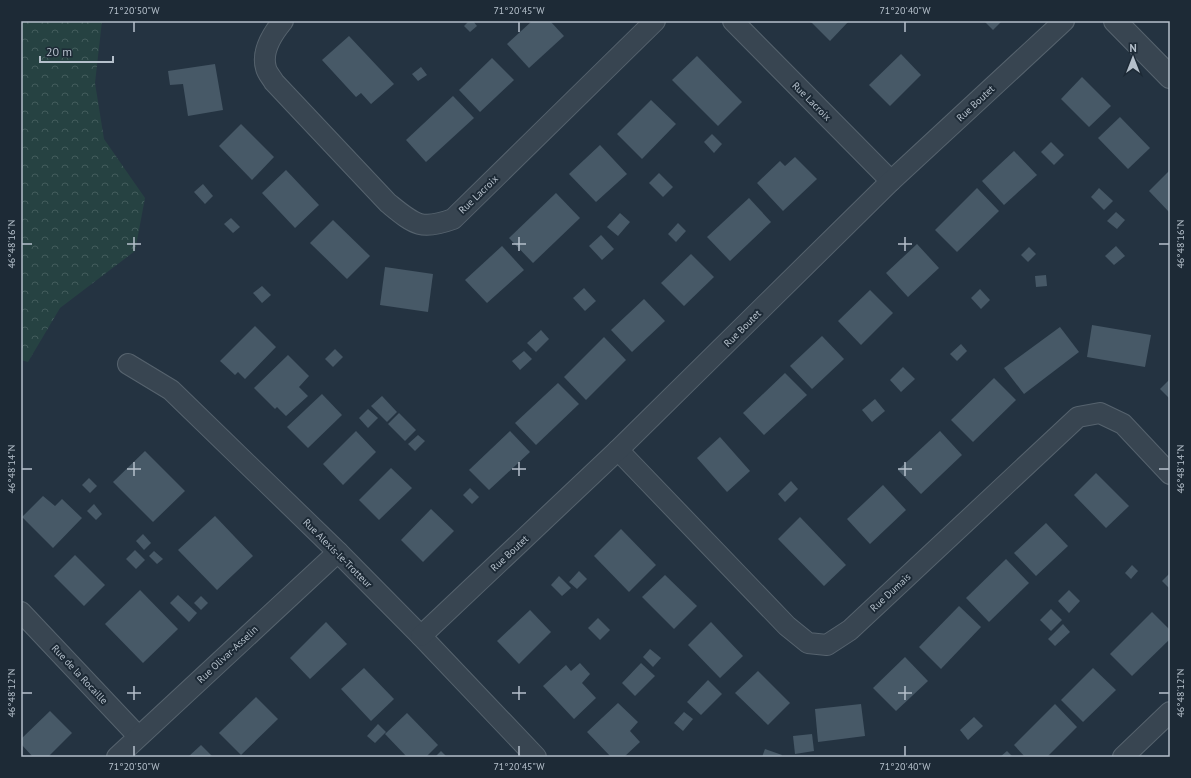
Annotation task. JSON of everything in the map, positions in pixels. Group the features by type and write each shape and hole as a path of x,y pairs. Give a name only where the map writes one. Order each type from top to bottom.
{"street":[{"name":"Rue Lacroix","path":"283,21 270,38 266,54 266,68 274,82 388,204 407,219 418,224 437,224 452,219 655,21"},
{"name":"Rue Lacroix","path":"733,21 892,181"},
{"name":"Rue Boutet","path":"421,636 618,450 892,181 1064,21"},
{"path":"1115,21 1170,77"},
{"name":"Rue Alexis-le-Trotteur","path":"128,364 171,390 338,552 421,636 536,757"},
{"name":"Rue Dumais","path":"618,450 787,626 808,643 827,646 850,630 1078,417 1100,413 1123,424 1170,474"},
{"name":"Rue Olivar-Asselin","path":"117,757 338,552"},
{"name":"Rue de la Rocaille","path":"21,612 138,736"},
{"path":"1123,757 1170,712"}],"green space":[{"path":"21,21 102,21 95,83 104,139 145,198 135,251 60,308 28,362 21,360"}],"building":[{"path":"469,21 473,21 477,26 470,32 464,26"},
{"path":"532,21 550,21 564,36 529,68 507,44"},
{"path":"810,21 849,21 830,41"},
{"path":"984,21 1002,21 993,30"},
{"path":"349,36 394,84 371,104 361,93 356,97 322,60"},
{"path":"901,54 921,75 890,106 869,85"},
{"path":"697,56 742,102 718,126 672,80"},
{"path":"492,58 514,80 480,112 459,90"},
{"path":"215,64 223,110 188,116 183,84 170,85 168,71"},
{"path":"421,67 427,75 418,81 412,74"},
{"path":"1082,77 1111,106 1089,127 1061,99"},
{"path":"453,96 474,118 426,162 406,140"},
{"path":"651,100 676,124 642,159 617,134"},
{"path":"1120,117 1150,148 1128,169 1098,138"},
{"path":"241,124 274,157 252,180 219,146"},
{"path":"712,134 722,144 714,153 704,142"},
{"path":"1051,142 1064,155 1054,165 1041,152"},
{"path":"600,145 627,174 596,202 569,174"},
{"path":"1014,151 1037,175 1004,205 982,181"},
{"path":"795,157 817,179 783,211 757,183 780,161 785,166"},
{"path":"286,170 319,205 295,228 262,193"},
{"path":"1170,170 1170,213 1149,191"},
{"path":"659,173 673,187 663,197 649,183"},
{"path":"203,184 213,196 205,204 194,192"},
{"path":"977,188 999,211 957,252 935,230"},
{"path":"1099,188 1113,201 1104,210 1091,197"},
{"path":"556,193 580,218 533,263 509,238"},
{"path":"749,198 771,222 730,261 707,237"},
{"path":"1116,212 1125,220 1117,229 1107,221"},
{"path":"620,213 630,222 618,236 607,227"},
{"path":"231,218 240,227 233,233 224,224"},
{"path":"333,220 370,256 347,279 310,243"},
{"path":"678,223 686,231 676,242 668,234"},
{"path":"601,235 614,249 602,260 589,246"},
{"path":"917,244 939,268 908,297 886,273"},
{"path":"502,246 524,270 487,303 465,280"},
{"path":"1116,246 1125,256 1114,265 1105,256"},
{"path":"1029,247 1036,254 1028,262 1021,255"},
{"path":"691,254 714,277 684,306 661,283"},
{"path":"385,267 433,274 428,312 380,305"},
{"path":"1046,275 1047,286 1036,287 1035,276"},
{"path":"262,286 271,295 262,303 253,293"},
{"path":"584,288 596,301 585,311 573,298"},
{"path":"980,289 990,300 981,309 971,298"},
{"path":"870,290 893,313 861,345 838,321"},
{"path":"644,299 665,321 632,352 611,330"},
{"path":"1092,325 1151,335 1145,367 1087,357"},
{"path":"255,326 276,347 245,379 238,372 235,375 220,361"},
{"path":"1060,327 1079,352 1024,394 1004,368"},
{"path":"541,330 549,339 536,352 527,343"},
{"path":"822,336 844,359 812,389 790,366"},
{"path":"604,337 626,360 586,400 564,377"},
{"path":"961,344 967,351 957,361 950,354"},
{"path":"335,349 343,357 333,367 325,359"},
{"path":"524,351 532,359 520,370 512,361"},
{"path":"288,355 309,376 299,387 308,396 286,416 277,407 275,409 254,388"},
{"path":"903,367 915,379 901,392 890,380"},
{"path":"785,373 807,395 764,435 743,413"},
{"path":"994,378 1016,400 973,442 951,420"},
{"path":"1170,379 1170,399 1160,389"},
{"path":"558,383 579,404 536,445 515,423"},
{"path":"322,394 342,415 308,448 287,427"},
{"path":"382,396 397,412 387,422 371,406"},
{"path":"875,399 885,411 872,422 862,410"},
{"path":"368,409 378,418 368,428 359,418"},
{"path":"399,413 416,430 405,441 388,424"},
{"path":"356,431 376,452 343,485 323,464"},
{"path":"510,431 530,452 489,490 469,470"},
{"path":"940,431 962,455 921,494 898,470"},
{"path":"418,435 425,441 415,451 408,444"},
{"path":"720,437 750,471 727,492 697,458"},
{"path":"145,451 185,491 153,522 113,482"},
{"path":"391,468 412,488 379,520 359,500"},
{"path":"1096,473 1129,506 1106,528 1074,495"},
{"path":"89,478 97,486 90,493 82,485"},
{"path":"791,481 798,489 785,502 778,494"},
{"path":"883,485 906,510 870,544 847,519"},
{"path":"470,488 479,497 472,504 463,495"},
{"path":"43,496 55,506 62,499 82,518 53,548 22,517"},
{"path":"94,504 102,514 96,520 87,511"},
{"path":"431,509 454,531 423,562 401,540"},
{"path":"215,516 253,556 217,590 178,550"},
{"path":"800,517 846,565 824,586 778,539"},
{"path":"1046,523 1068,546 1036,576 1014,553"},
{"path":"621,529 656,565 629,592 594,556"},
{"path":"143,534 151,543 144,550 136,541"},
{"path":"135,550 145,560 136,569 126,559"},
{"path":"154,551 163,559 157,564 149,556"},
{"path":"75,555 105,585 84,606 54,576"},
{"path":"1006,559 1029,583 989,622 966,598"},
{"path":"1132,565 1138,571 1131,579 1125,573"},
{"path":"579,571 587,579 577,589 569,582"},
{"path":"1170,573 1170,589 1162,581"},
{"path":"665,575 697,606 674,629 642,597"},
{"path":"559,576 571,588 562,596 551,585"},
{"path":"140,590 178,629 143,663 105,624"},
{"path":"1069,590 1080,601 1069,613 1058,601"},
{"path":"178,595 197,613 189,622 170,603"},
{"path":"201,596 208,603 201,610 194,603"},
{"path":"959,606 981,627 941,669 919,647"},
{"path":"1051,609 1062,620 1051,631 1040,620"},
{"path":"530,610 551,632 519,664 497,641"},
{"path":"1152,612 1170,630 1170,639 1132,676 1110,654"},
{"path":"598,618 610,630 600,640 588,628"},
{"path":"326,622 347,644 310,679 290,658"},
{"path":"711,622 743,656 720,678 688,645"},
{"path":"1063,624 1070,632 1055,646 1048,639"},
{"path":"650,649 661,658 653,667 643,657"},
{"path":"905,657 928,681 896,711 873,688"},
{"path":"580,663 590,674 582,683 596,698 574,719 543,686 566,665 571,671"},
{"path":"641,663 655,676 635,696 622,683"},
{"path":"364,668 394,699 371,721 341,689"},
{"path":"1093,668 1116,690 1083,722 1061,700"},
{"path":"758,671 790,703 768,725 735,693"},
{"path":"708,680 722,694 701,715 687,702"},
{"path":"256,697 278,719 241,755 219,733"},
{"path":"618,703 638,722 630,731 640,742 624,757 611,757 587,732"},
{"path":"861,704 865,736 818,742 815,709"},
{"path":"1055,704 1077,727 1047,757 1025,757 1014,745"},
{"path":"50,711 72,733 48,757 33,757 21,744 21,739"},
{"path":"684,712 693,719 683,731 674,723"},
{"path":"407,713 438,745 426,757 407,757 385,734"},
{"path":"974,717 983,726 968,740 960,730"},
{"path":"378,724 386,732 375,743 367,736"},
{"path":"812,734 814,751 795,754 793,736"},
{"path":"201,745 213,757 188,757"},
{"path":"765,749 782,755 781,757 762,757"},
{"path":"441,751 447,757 435,757"},
{"path":"1007,751 1013,757 1000,757"}]}
